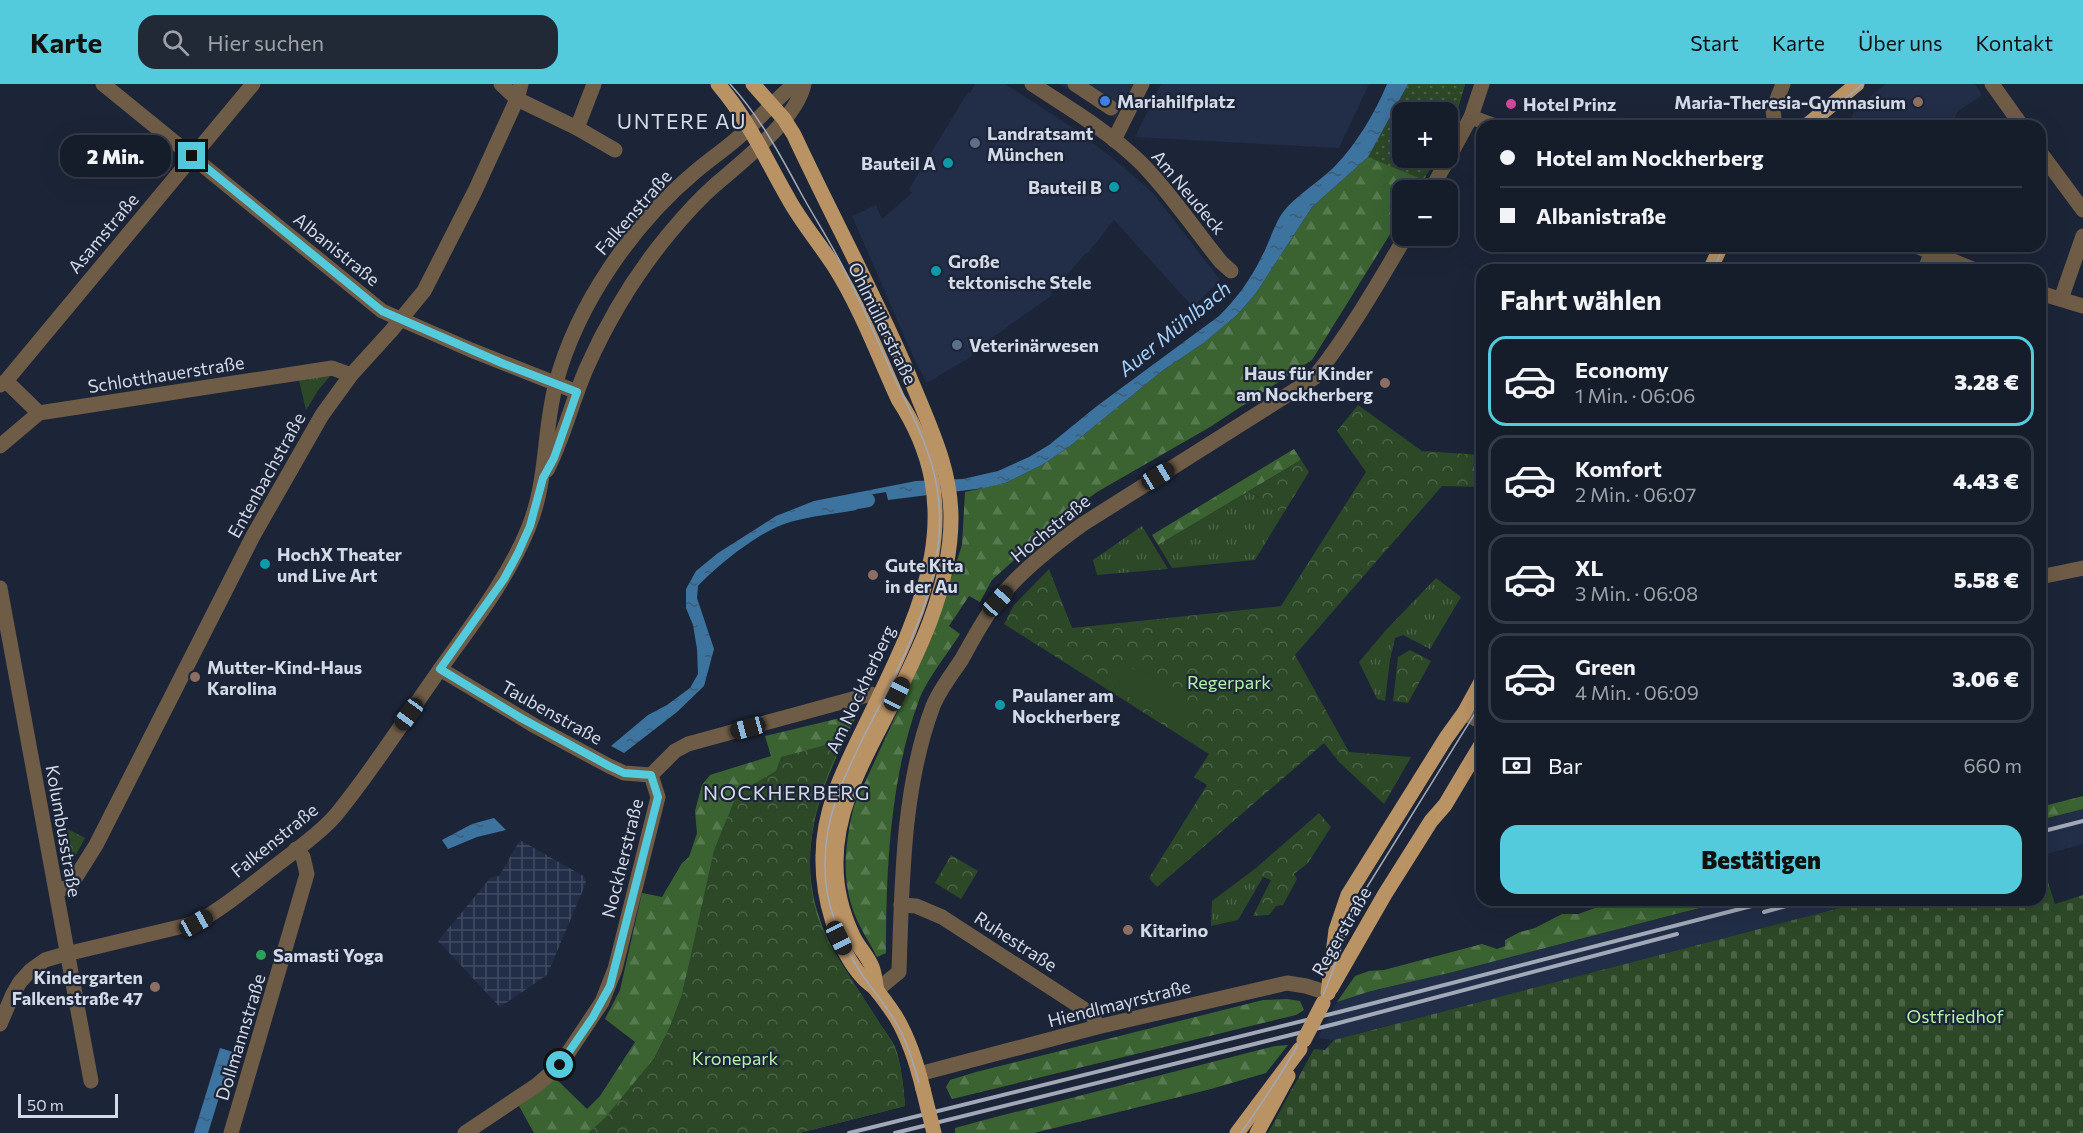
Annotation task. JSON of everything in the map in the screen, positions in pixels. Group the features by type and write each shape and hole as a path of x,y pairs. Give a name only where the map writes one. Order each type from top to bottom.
{"main road":[{"name":"Ohlmüllerstraße","path":"718,84 743,114 788,199 809,233 834,265 898,399 909,415 933,483 936,508 935,534"},
{"name":"Ohlmüllerstraße","path":"753,84 794,135 880,309 939,447 950,497 951,519"},
{"path":"1813,120 1857,84"},
{"name":"Am Nockherberg","path":"877,990 872,967 855,942 839,899 836,866 837,835 851,787 931,620 947,562 951,519"},
{"name":"Am Nockherberg","path":"934,1133 921,1082 905,1035 877,990 856,969 834,927 825,892 823,856 824,833 833,798 846,765 917,614 928,578 935,534"},
{"name":"Regerstraße","path":"1325,998 1336,930 1348,895 1476,691"},
{"name":"Regerstraße","path":"1325,998 1385,894 1431,822 1445,805 1476,753"},
{"path":"1257,1133 1325,998"},
{"path":"1237,1133 1302,1045"}],"street":[{"name":"Albanistraße","path":"103,84 382,311 577,392"},
{"name":"Asamstraße","path":"3,383 253,84"},
{"path":"501,84 519,91 615,150"},
{"path":"577,128 594,84"},
{"path":"772,105 795,84"},
{"path":"759,145 795,107 803,92 804,84"},
{"path":"1032,84 1114,140 1142,84"},
{"path":"1075,84 1111,108"},
{"path":"1437,180 1472,117 1482,84"},
{"path":"1774,120 1773,110 1783,84"},
{"path":"1992,84 2018,120"},
{"name":"Entenbachstraße","path":"56,889 69,888 96,845 253,536 322,415 351,375 424,291 475,191 519,91"},
{"name":"Falkenstraße","path":"0,1024 6,994 45,960 196,923 213,914 334,816 504,579 530,526 543,478 556,384 573,335 604,277 658,209 695,172 750,127 772,105"},
{"path":"1472,117 1480,120"},
{"name":"Am Neudeck","path":"1114,140 1140,162 1161,185 1221,262 1231,271"},
{"name":"Falkenstraße","path":"543,478 554,458 594,352 627,291 645,264 691,210 759,145"},
{"path":"2046,160 2083,210"},
{"path":"2061,300 2083,236"},
{"name":"Hochstraße","path":"877,990 899,972 905,848 912,790 925,730 936,699 998,601 1056,544 1075,529 1314,378 1363,309 1400,246"},
{"path":"1926,264 1931,253 1959,264"},
{"path":"2046,295 2083,306"},
{"name":"Schlotthauerstraße","path":"39,413 332,368 351,375"},
{"path":"0,446 39,413 3,383"},
{"path":"2046,576 2083,568"},
{"name":"Kolumbusstraße","path":"0,588 91,1081"},
{"name":"Taubenstraße","path":"440,669 525,721 609,766 624,773 651,775"},
{"name":"Nockherstraße","path":"465,1133 537,1085 560,1065 602,1002 615,969 658,797 651,775 681,747 871,694 878,698"},
{"path":"1464,712 1476,719"},
{"name":"Dollmannstraße","path":"231,1133 307,874 303,857 296,849"},
{"name":"Ruhestraße","path":"901,905 916,906 942,917 1093,1015 1097,1028"},
{"name":"Hiendlmayrstraße","path":"921,1082 1097,1028 1287,984 1306,986 1325,998"}],"shaded area":[{"name":"Landratsamt München","path":"975,84 1005,84 1072,127 1115,160 1153,193 1220,280 1193,307 1114,220 1051,293 1052,295 971,353 972,356 927,383 916,363 852,216 876,205 882,219 912,193 909,189"},
{"name":"Mariahilfplatz","path":"1059,84 1133,84 1115,118"},
{"path":"1161,84 1369,84 1339,148 1135,137"},
{"name":"Maria-Theresia-Gymnasium","path":"1886,84 1975,84 1982,95 1958,111 1954,120 1850,120 1855,109"},
{"path":"2083,809 2083,844 2046,854 2046,818"},
{"path":"520,840 585,877 586,883 547,975 500,1007 438,941 491,877 499,876"},
{"path":"1707,906 1847,906 1334,1040 1318,1038 1337,1002 1371,991"}],"green space":[{"path":"1408,84 1465,84 1458,108 1458,102 1398,102"},
{"path":"1408,84 1465,84 1458,108 1458,102 1398,102"},
{"path":"1392,113 1392,168 1430,168 1423,180 1392,180 1392,231 1312,360 1210,427 1097,492 1056,522 992,580 980,602 969,596 949,626 960,634 932,675 919,700 902,761 889,857 886,953 877,957 857,920 849,894 846,856 849,831 854,806 933,635 962,545 965,492 1005,483 1042,465 1070,446 1162,371 1205,342 1238,314 1256,293 1312,207 1368,157"},
{"path":"1392,113 1392,167 1368,157"},
{"path":"1395,168 1431,168 1424,180"},
{"path":"332,374 319,389 306,410 299,380"},
{"name":"Regerpark","path":"1358,405 1422,451 1476,455 1476,487 1442,486 1295,655 1349,752 1411,757 1384,804 1339,762 1324,743 1157,887 1149,878 1207,785 1194,777 1209,754 1004,624 1014,605 1049,569 1072,628 1281,606 1366,472 1337,431"},
{"path":"1294,449 1301,460 1158,545 1152,535"},
{"path":"1301,460 1309,472 1283,514 1249,491"},
{"path":"1249,491 1283,514 1255,560 1172,568 1158,545"},
{"path":"1142,526 1168,569 1097,575 1093,560"},
{"path":"1436,578 1461,597 1430,649 1403,635 1395,638 1385,701 1377,699 1359,662"},
{"path":"1410,650 1431,661 1408,703 1393,701 1398,657"},
{"path":"1116,664 1162,677 1158,685 1137,702 1104,681"},
{"path":"1168,682 1193,707 1174,726 1141,705"},
{"name":"Kronepark","path":"853,715 856,717 827,780 817,810 811,840 810,871 815,902 825,933 843,966 895,1047 901,1069 905,1106 799,1133 534,1133 519,1106 554,1077 587,1109 600,1096 635,1042 605,1019 620,990 642,893 662,897 682,863 689,857 697,833 695,811 702,785 710,775 771,756 765,736","holes":["687,972 660,1131 655,1057 670,1027 682,995"]},
{"name":"Kronepark","path":"844,740 825,783 813,829 810,875 813,898 819,921 830,944 893,1044 903,1083 905,1106 799,1133 588,1133 605,1118 655,1057 670,1027 682,995 714,850 737,794 776,771 781,757"},
{"path":"2083,796 2083,809 2046,818 2046,805"},
{"path":"1319,813 1331,827 1308,863 1294,874 1297,879 1283,905 1276,906 1269,915 1253,916 1271,880 1263,877 1256,868"},
{"path":"58,824 85,838 72,862 66,862 61,855"},
{"path":"951,855 978,871 961,899 935,883"},
{"path":"1256,868 1263,877 1238,920 1211,926 1212,901"},
{"name":"Ostfriedhof","path":"2046,876 2055,904 2083,895 2083,1133 1268,1133 1314,1049 1325,1050 1334,1040 1847,906 2046,906"},
{"path":"1595,906 1707,906 1371,991 1337,1002 1355,976 1482,944 1497,949 1505,946 1505,940 1562,914 1578,914"},
{"path":"1263,1000 1300,1001 1304,1010 1296,1015 952,1099 946,1087 950,1080 976,1072"},
{"path":"1288,1045 1266,1073 1211,1089 1034,1133 955,1133 955,1128 988,1119 1275,1046"}],"water":[{"path":"1387,84 1408,84 1398,102 1392,102 1392,113 1368,157 1312,207 1256,293 1238,314 1205,342 1162,371 1070,446 1042,465 1005,483 984,488 888,500 886,492 868,495 856,510 790,522 754,540 729,558 698,586 697,598 714,649 704,686 677,712 624,753 611,746 648,715 667,705 690,688 698,674 693,625 686,608 686,589 696,571 718,553 776,516 814,501 916,481 963,479 998,471 1049,445 1226,309 1253,273 1286,208 1330,171 1344,156 1377,106"},
{"path":"494,818 506,830 477,837 448,849 442,840 472,824"},
{"path":"220,1048 233,1052 208,1133 194,1133"}],"waterway":[{"name":"Auer Mühlbach","path":"846,504 868,500"}],"tram line":[{"path":"730,84 769,137 842,265 919,430 930,459 937,488 939,535 935,566 927,597 902,660 842,783 828,829 825,863 827,893 835,922 855,963 891,1014 905,1041 918,1080 931,1133"},
{"path":"1819,120 1863,84"},
{"path":"1716,264 1721,252"},
{"path":"1241,1133 1264,1100 1305,1031 1328,983 1359,900 1476,712"}],"railway":[{"path":"2046,830 2083,821"},
{"path":"849,1133 1339,1012 1752,906"},
{"path":"1764,912 1786,906"},
{"path":"895,1133 1335,1024 1677,934"}],"place":[{"name":"Mariahilfplatz","path":"1105,101"},
{"name":"Maria-Theresia-Gymnasium","path":"1918,102"},
{"name":"Hotel Prinz","path":"1511,104"},
{"name":"Landratsamt München","path":"975,143"},
{"name":"Bauteil A","path":"948,163"},
{"name":"Bauteil B","path":"1114,187"},
{"name":"Große tektonische Stele","path":"936,271"},
{"name":"Veterinärwesen","path":"957,345"},
{"name":"Haus für Kinder am Nockherberg","path":"1385,383"},
{"name":"HochX Theater und Live Art","path":"265,564"},
{"name":"Gute Kita in der Au","path":"873,575"},
{"name":"Mutter-Kind-Haus Karolina","path":"195,677"},
{"name":"Paulaner am Nockherberg","path":"1000,705"},
{"name":"Kitarino","path":"1128,930"},
{"name":"Samasti Yoga","path":"261,955"},
{"name":"Kindergarten Falkenstraße 47","path":"155,987"}],"district":[{"name":"UNTERE AU","path":"682,120"},
{"name":"NOCKHERBERG","path":"787,792"}],"route":[{"path":"192,156 382,311 504,364 577,392 554,458 543,478 530,526 518,553 504,579 440,669 521,718 609,766 638,776 651,775 655,785 658,797 610,986 593,1017 560,1065"}]}
